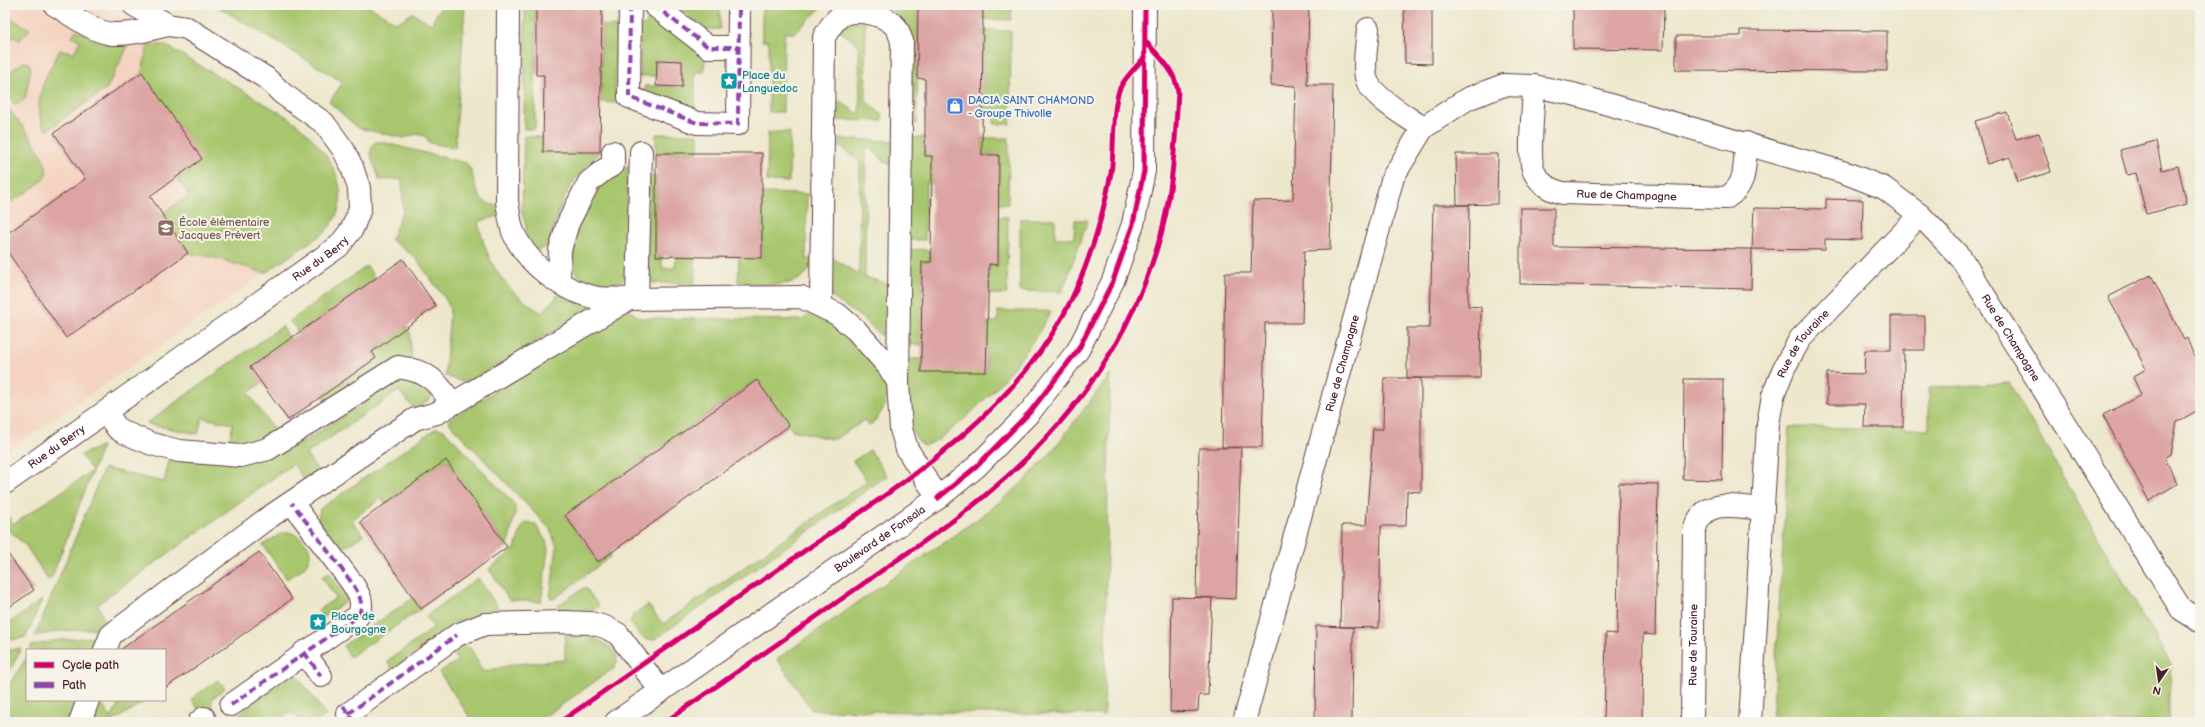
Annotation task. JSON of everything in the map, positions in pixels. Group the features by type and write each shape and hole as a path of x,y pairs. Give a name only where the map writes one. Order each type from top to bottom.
{"street":[{"path":"55,5 97,30 113,34 148,30 168,25"},
{"name":"Rue du Berry","path":"5,483 339,246 352,229 360,209 359,188 352,167 343,149 324,123 283,94 259,74 187,28 168,25 134,5"},
{"path":"508,5 507,202 513,232 546,274 569,288 597,298 801,298 821,305 837,314 856,330 888,366 898,382"},
{"path":"630,5 629,97 697,124 738,124 739,5"},
{"path":"654,5 708,46 738,47"},
{"name":"Boulevard de Fonsala","path":"616,722 938,498 976,467 1030,412 1078,350 1113,281 1133,224 1144,171 1145,5"},
{"path":"821,305 824,37 832,24 844,14 862,13 882,16 896,27 902,41 898,382 901,429 907,449 938,498"},
{"path":"1368,29 1366,77 1372,89 1382,99 1423,128"},
{"name":"Rue de Champagne","path":"1244,722 1393,176 1423,128 1474,96 1504,85 1534,86 1573,94 1846,173 1884,188 1920,215 1961,258 2181,610 2200,621"},
{"name":"Rue de Champagne","path":"1534,86 1531,156 1533,171 1541,182 1550,190 1563,193 1726,198 1736,192 1742,183 1746,143"},
{"path":"559,282 560,250 568,223 589,182 613,165 613,152"},
{"path":"633,298 641,152"},
{"name":"Rue de Touraine","path":"1750,722 1762,508 1772,396 1784,368 1800,339 1920,215"},
{"path":"106,649 111,635 292,503 415,419 434,415 633,298"},
{"path":"106,412 117,428 152,444 179,450 241,456 268,449 398,367 411,369 433,379 452,404"},
{"path":"231,705 304,652 358,616 362,609 362,602 352,583 292,503"},
{"name":"Rue de Touraine","path":"1692,722 1694,532 1696,524 1703,511 1714,506 1762,508"},
{"path":"348,714 457,635 485,624 564,622 590,623 605,627 618,634 661,691"},
{"path":"304,652 321,676"},
{"path":"80,722 88,701"}],"shaded area":[{"name":"École élémentaire Jacques Prévert","path":"5,5 101,5 297,125 309,135 333,168 340,182 341,192 339,210 335,218 319,236 5,453"}],"green space":[{"path":"215,5 367,5 395,22 398,22 413,13 431,24 442,5 465,5 455,148 430,143 425,136 416,134 404,138 358,128 329,102 343,82"},
{"path":"525,5 536,5 535,129 524,129"},
{"path":"674,5 720,5 720,29 704,29"},
{"path":"762,5 824,5 794,33 784,33 783,112 769,112 769,41 762,41"},
{"path":"888,5 918,5 917,124 908,124 897,16"},
{"path":"983,5 1012,5 1011,20 983,19"},
{"path":"5,15 30,29 19,41 16,36 10,39 5,36"},
{"path":"653,15 705,57 704,72 695,72 695,109 682,109 645,94 645,86 682,87 682,61 657,60 657,76 640,76 640,26 647,25 647,16"},
{"path":"865,20 866,101 882,115 882,121 832,120 832,101 839,101 860,115 859,46 836,27"},
{"path":"602,26 616,26 615,103 601,102"},
{"path":"76,30 102,43 128,46 107,88 46,131 41,120 39,110 41,90 60,50 65,52 66,50 73,54 80,41 72,36"},
{"path":"983,30 1011,31 1010,124 994,124 994,112 982,112"},
{"path":"148,45 165,45 287,117 309,136 329,161 336,175 340,189 340,203 335,218 325,232 265,273 216,258 188,253 162,214 189,195 176,177 142,72"},
{"path":"23,62 27,62 31,67 25,99 19,104 14,104 5,91 5,76"},
{"path":"5,104 39,151 47,170 42,181 5,206"},
{"path":"768,132 790,132 789,182 767,181"},
{"path":"656,134 698,134 698,152 656,153"},
{"path":"524,136 543,137 543,152 601,152 587,165 570,187 558,213 548,246 539,250 531,249 527,242 526,226 522,212"},
{"path":"925,137 925,156 932,156 932,183 926,183 925,240 906,240 908,138"},
{"path":"982,138 1009,138 1008,204 998,204 999,155 982,155"},
{"path":"839,139 895,141 895,164 888,164 866,145 865,277 894,286 889,334 880,335 862,318 833,298 831,294 831,257 859,275 860,161 839,145"},
{"path":"376,142 466,163 470,169 479,196 484,201 501,206 502,215 478,222 487,252 493,264 508,286 517,295 542,313 559,294 592,306 591,309 470,381 461,381 445,376 450,309 446,300 414,256 391,240 403,210 402,179 379,180 371,154 373,145"},
{"path":"628,166 625,278 608,284 595,282 577,275 573,256 576,233 584,212 594,194 610,178"},
{"path":"656,176 656,256 662,256 662,268 675,268 676,257 695,257 695,283 652,283 647,278 649,177"},
{"path":"762,193 807,194 806,259 813,259 809,270 802,277 793,282 771,285 738,283 739,257 762,258"},
{"path":"998,217 1008,217 1007,294 988,294 989,264 998,265"},
{"path":"1020,219 1055,219 1055,238 1074,238 1075,220 1088,220 1062,292 1020,291"},
{"path":"906,249 931,250 931,262 922,262 922,345 906,344"},
{"path":"367,266 375,279 299,333 290,321"},
{"path":"627,309 640,318 803,320 812,311 849,335 887,381 886,400 878,417 869,426 865,420 835,439 831,439 792,430 756,380 565,515 598,562 610,553 611,556 554,599 550,597 557,547 550,529 451,425 449,420"},
{"path":"998,311 1051,311 1025,353 991,393 953,428 931,443 923,445 911,428 907,405 909,359 922,359 986,372 987,322 998,322"},
{"path":"282,326 290,339 251,367 262,383 248,393 279,437 258,446 229,441 233,424 202,418 198,434 147,424 147,423"},
{"path":"406,327 410,333 412,363 330,405 323,396 376,358 372,352"},
{"path":"1110,375 1104,715 812,710 777,659 986,513 1019,486 1050,454"},
{"path":"399,379 413,380 421,384 432,393 431,398 415,410 399,391 306,454 321,475 308,485 293,464 98,604 107,628 61,631 35,636 104,468 164,482 170,456 278,452 308,439"},
{"path":"2009,383 2171,664 2168,722 1772,722 1790,427 1929,429 1929,388"},
{"path":"436,428 444,430 515,505 515,514 507,547 446,460 385,504 381,498 352,520 363,535 341,550 318,520 320,509"},
{"path":"102,446 52,577 48,580 26,546 5,527 5,512 14,524 92,471 81,455"},
{"path":"870,450 887,476 655,639 651,640 643,638 638,633 630,622 633,615 648,605 663,624 867,481 853,461"},
{"path":"527,522 535,524 546,541 548,549 541,602 509,600 489,569 515,549 521,529"},
{"path":"288,532 299,537 307,544 310,554 309,560 305,566 287,579 263,545 280,534"},
{"path":"329,572 348,600 323,617 318,610 336,598 322,577"},
{"path":"478,578 501,612 471,618 457,624 431,641 393,670 387,661 434,628 426,616"},
{"path":"585,587 599,606 593,610 559,610 557,606"},
{"path":"413,598 421,609 350,657 343,646"},
{"path":"42,600 26,637 5,641 5,626"},
{"path":"565,636 593,638 605,644 616,653 617,663 614,668 537,722 473,722 439,672 458,661 451,651 462,645 471,649 483,672 514,664 565,660"},
{"path":"100,638 95,649 30,649 31,646 58,640"},
{"path":"21,648 13,665 5,675 5,651"},
{"path":"26,659 26,701 77,701 69,722 5,722 5,691"},
{"path":"295,673 326,715 317,722 301,722 296,715 290,713 276,722 208,722 191,699 218,680 225,688 213,698 211,704 221,718 229,721"},
{"path":"97,701 100,701 111,718 120,701 145,701 112,722 89,722"}],"building":[{"path":"536,5 602,5 600,152 543,152 544,75 536,75"},
{"path":"918,5 983,5 982,155 999,155 998,265 989,264 986,372 921,372 922,262 931,262 932,156 925,156 925,79 917,78"},
{"path":"1272,5 1309,5 1307,85 1333,85 1330,250 1304,251 1302,323 1265,323 1262,447 1222,447 1225,273 1251,273 1253,201 1293,200 1296,86 1271,85"},
{"path":"1404,5 1432,5 1432,64 1405,63"},
{"path":"1573,5 1664,5 1663,50 1573,49"},
{"path":"1740,30 1887,31 1887,71 1676,70 1676,36 1740,36"},
{"path":"657,60 682,61 682,87 656,86"},
{"path":"142,72 202,159 150,196 188,253 66,338 5,248 5,235 85,179 54,133"},
{"path":"2007,112 2016,139 2039,133 2051,172 2018,182 2010,157 1987,164 1975,121"},
{"path":"2156,141 2162,170 2178,166 2187,204 2146,214 2136,173 2127,175 2120,150"},
{"path":"656,153 762,153 762,258 656,256"},
{"path":"1456,154 1498,154 1497,204 1457,205"},
{"path":"1826,199 1863,200 1862,240 1825,239 1825,250 1752,249 1754,208 1826,209"},
{"path":"1433,205 1469,205 1468,306 1481,307 1480,378 1407,378 1407,328 1430,328"},
{"path":"1520,208 1554,208 1554,247 1752,249 1751,289 1520,284"},
{"path":"403,259 436,306 372,352 376,358 288,420 250,367"},
{"path":"2151,275 2184,340 2187,338 2200,373 2200,409 2177,422 2171,454 2165,458 2177,484 2149,501 2103,415 2141,395 2133,377 2146,369 2108,297"},
{"path":"1891,316 1925,316 1925,350 1904,350 1903,427 1864,427 1865,404 1827,404 1827,373 1864,374 1865,350 1891,350"},
{"path":"1384,378 1421,378 1421,492 1407,491 1406,526 1381,526 1379,628 1340,627 1342,525 1366,525 1373,429 1383,429"},
{"path":"1684,379 1723,379 1722,480 1683,479"},
{"path":"757,380 789,426 598,562 565,515"},
{"path":"1199,448 1241,448 1236,599 1196,597"},
{"path":"446,460 507,547 421,609 360,522"},
{"path":"1619,483 1658,484 1655,635 1643,634 1642,722 1604,722 1606,633 1617,634"},
{"path":"5,550 34,590 5,610"},
{"path":"259,552 292,599 166,687 166,649 121,649"},
{"path":"1172,597 1212,598 1208,695 1199,695 1198,711 1170,712"},
{"path":"1316,626 1353,627 1352,722 1315,722"}],"marked path":[{"path":"630,5 629,97 697,123 738,124 739,5"},
{"path":"654,5 708,47 738,47"},
{"path":"231,705 358,616 360,611 361,603 355,587 292,503"},
{"path":"348,714 457,635"},
{"path":"304,652 321,676"},
{"path":"343,706 354,722"}],"cycle path":[{"path":"938,498 976,467 1030,412 1078,350 1113,281 1133,224 1144,171 1145,5"},
{"path":"665,722 930,538 974,505 1016,468 1043,441 1068,413 1090,383 1111,351 1129,318 1144,284 1157,248 1167,210 1174,151 1178,91 1170,70 1145,41"},
{"path":"560,722 909,478 945,450 979,420 1011,388 1040,353 1064,314 1080,281 1093,245 1111,173 1114,116 1118,94 1126,78 1145,57"}],"place":[{"name":"Place du Languedoc","path":"729,81"},
{"name":"DACIA SAINT CHAMOND - Groupe Thivolle","path":"955,106"},
{"name":"École élémentaire Jacques Prévert","path":"166,228"},
{"name":"Place de Bourgogne","path":"318,622"}]}
